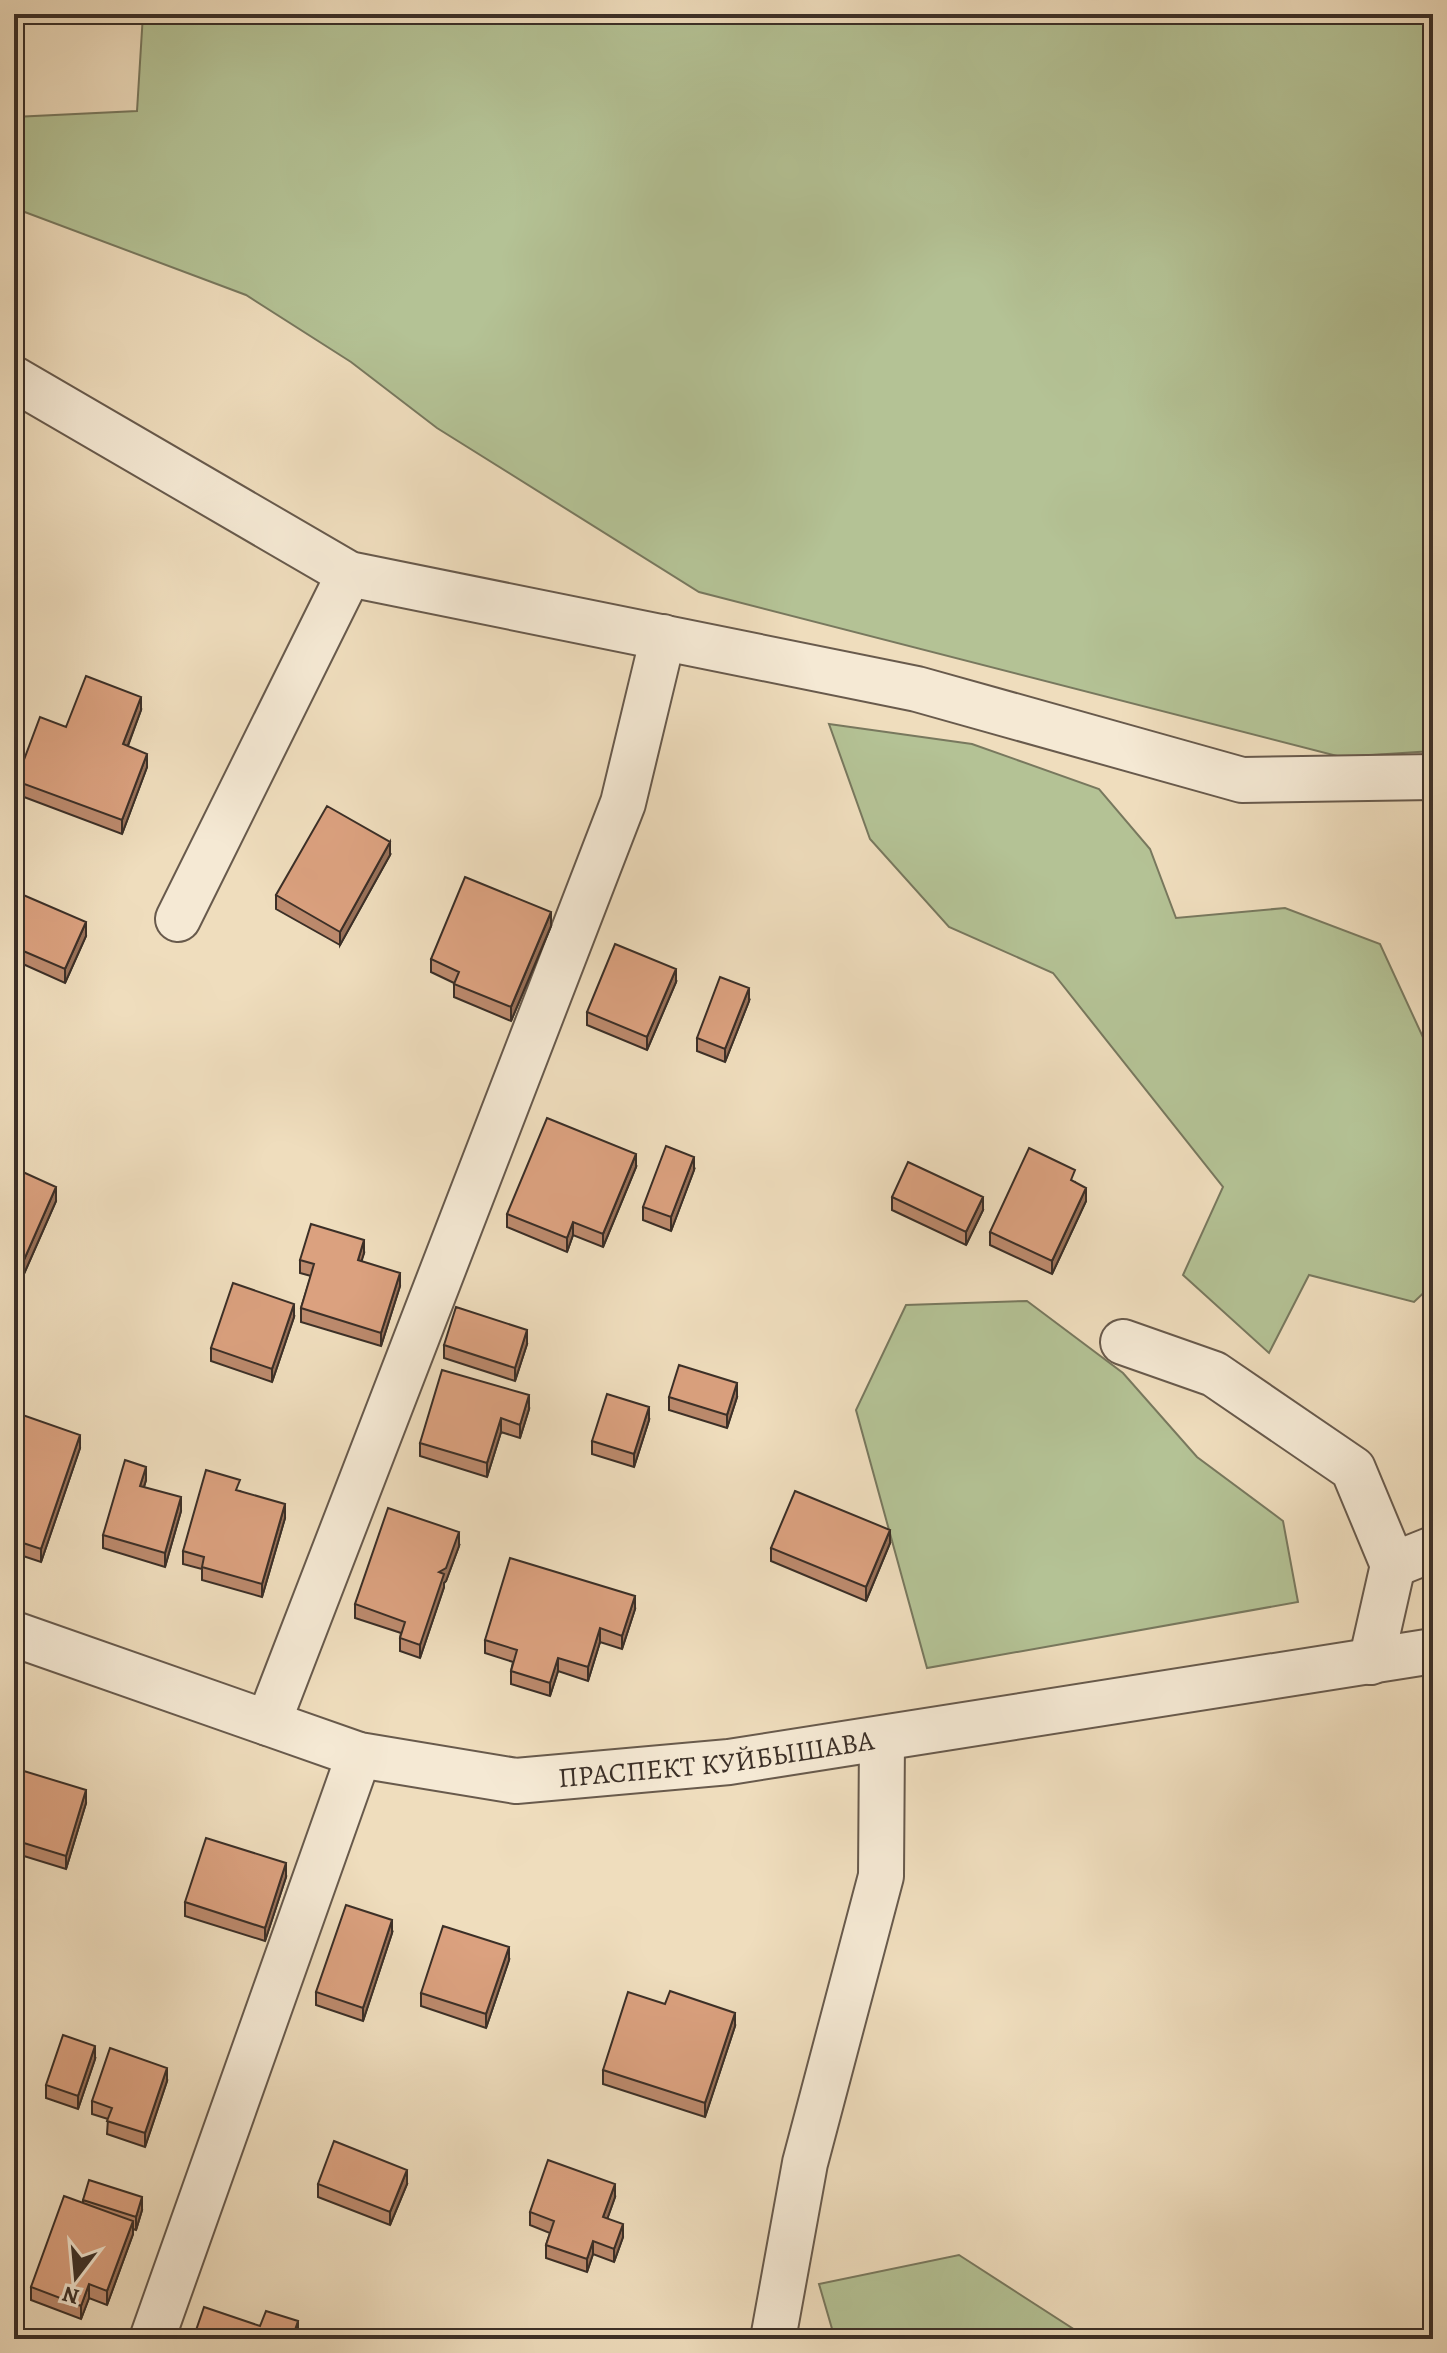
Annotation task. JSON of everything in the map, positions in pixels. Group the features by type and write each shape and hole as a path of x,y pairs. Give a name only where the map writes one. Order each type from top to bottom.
{"street":[{"path":"14,379 349,574 917,689 1242,780 1433,777"},
{"path":"178,919 349,574"},
{"path":"268,1723 623,803 663,637"},
{"path":"1123,1342 1214,1374 1353,1469 1393,1565 1371,1662"},
{"path":"1393,1565 1433,1549"},
{"name":"ПРАСПЕКТ КУЙБЫШАВА","path":"14,1634 359,1755 516,1781 729,1762 1433,1651"},
{"path":"773,2339 805,2163 881,1876 882,1740"},
{"path":"152,2339 359,1755"}],"green space":[{"path":"143,14 1433,14 1433,751 1341,757 699,592 437,428 351,362 246,295 14,208 14,117 137,111"},
{"path":"829,724 972,744 1099,789 1150,849 1176,918 1285,908 1380,944 1433,1059 1433,1284 1414,1302 1309,1275 1269,1353 1183,1275 1223,1187 1053,973 949,927 870,839"},
{"path":"1027,1301 1123,1373 1197,1457 1283,1521 1298,1602 927,1668 856,1410 906,1305"},
{"path":"959,2255 1089,2339 835,2339 819,2284"}],"building":[{"path":"86,676 141,697 123,744 147,754 122,820 16,781 40,717 66,727"},
{"path":"327,806 390,842 340,932 276,895"},
{"path":"465,877 551,912 511,1007 454,984 459,972 431,959"},
{"path":"14,891 86,922 65,969 14,947"},
{"path":"615,944 676,969 647,1037 587,1012"},
{"path":"720,977 749,988 725,1049 697,1038"},
{"path":"547,1118 636,1154 603,1234 573,1222 567,1238 507,1214"},
{"path":"666,1146 694,1157 671,1217 643,1207"},
{"path":"1029,1148 1075,1170 1071,1180 1086,1188 1052,1261 990,1232"},
{"path":"908,1162 983,1197 966,1232 892,1197"},
{"path":"14,1168 56,1187 16,1278 14,1277"},
{"path":"311,1224 364,1240 358,1260 400,1273 381,1333 301,1308 314,1264 300,1260"},
{"path":"233,1283 294,1304 272,1369 211,1348"},
{"path":"456,1307 527,1330 515,1368 444,1345"},
{"path":"679,1365 737,1383 727,1415 669,1397"},
{"path":"442,1370 529,1395 520,1425 501,1418 487,1463 420,1443"},
{"path":"607,1394 649,1407 634,1454 592,1441"},
{"path":"14,1412 80,1435 41,1549 14,1540"},
{"path":"125,1460 146,1467 140,1486 181,1497 165,1553 103,1535"},
{"path":"206,1470 240,1480 236,1490 285,1504 262,1584 202,1567 204,1557 183,1551"},
{"path":"795,1491 890,1530 866,1587 771,1548"},
{"path":"388,1508 459,1532 446,1568 439,1572 444,1574 420,1645 400,1638 405,1622 355,1604"},
{"path":"510,1558 635,1596 622,1636 600,1628 588,1667 558,1658 550,1683 511,1671 517,1650 485,1640"},
{"path":"14,1768 86,1790 66,1856 14,1840"},
{"path":"206,1838 286,1863 265,1928 185,1902"},
{"path":"346,1905 392,1920 363,2008 316,1992"},
{"path":"443,1926 509,1947 486,2014 421,1993"},
{"path":"670,1991 735,2013 705,2103 603,2070 628,1992 665,2004"},
{"path":"63,2035 95,2046 78,2096 46,2085"},
{"path":"14,2041 19,2043 14,2060"},
{"path":"110,2048 167,2068 145,2133 107,2121 112,2108 92,2101"},
{"path":"334,2141 407,2170 390,2212 318,2184"},
{"path":"548,2160 615,2184 603,2217 623,2224 614,2249 593,2241 587,2259 546,2245 554,2221 530,2212"},
{"path":"89,2180 142,2197 136,2217 83,2200"},
{"path":"64,2196 133,2221 107,2291 89,2284 81,2306 31,2287"},
{"path":"204,2307 260,2326 266,2311 298,2321 292,2339 193,2339"}]}
